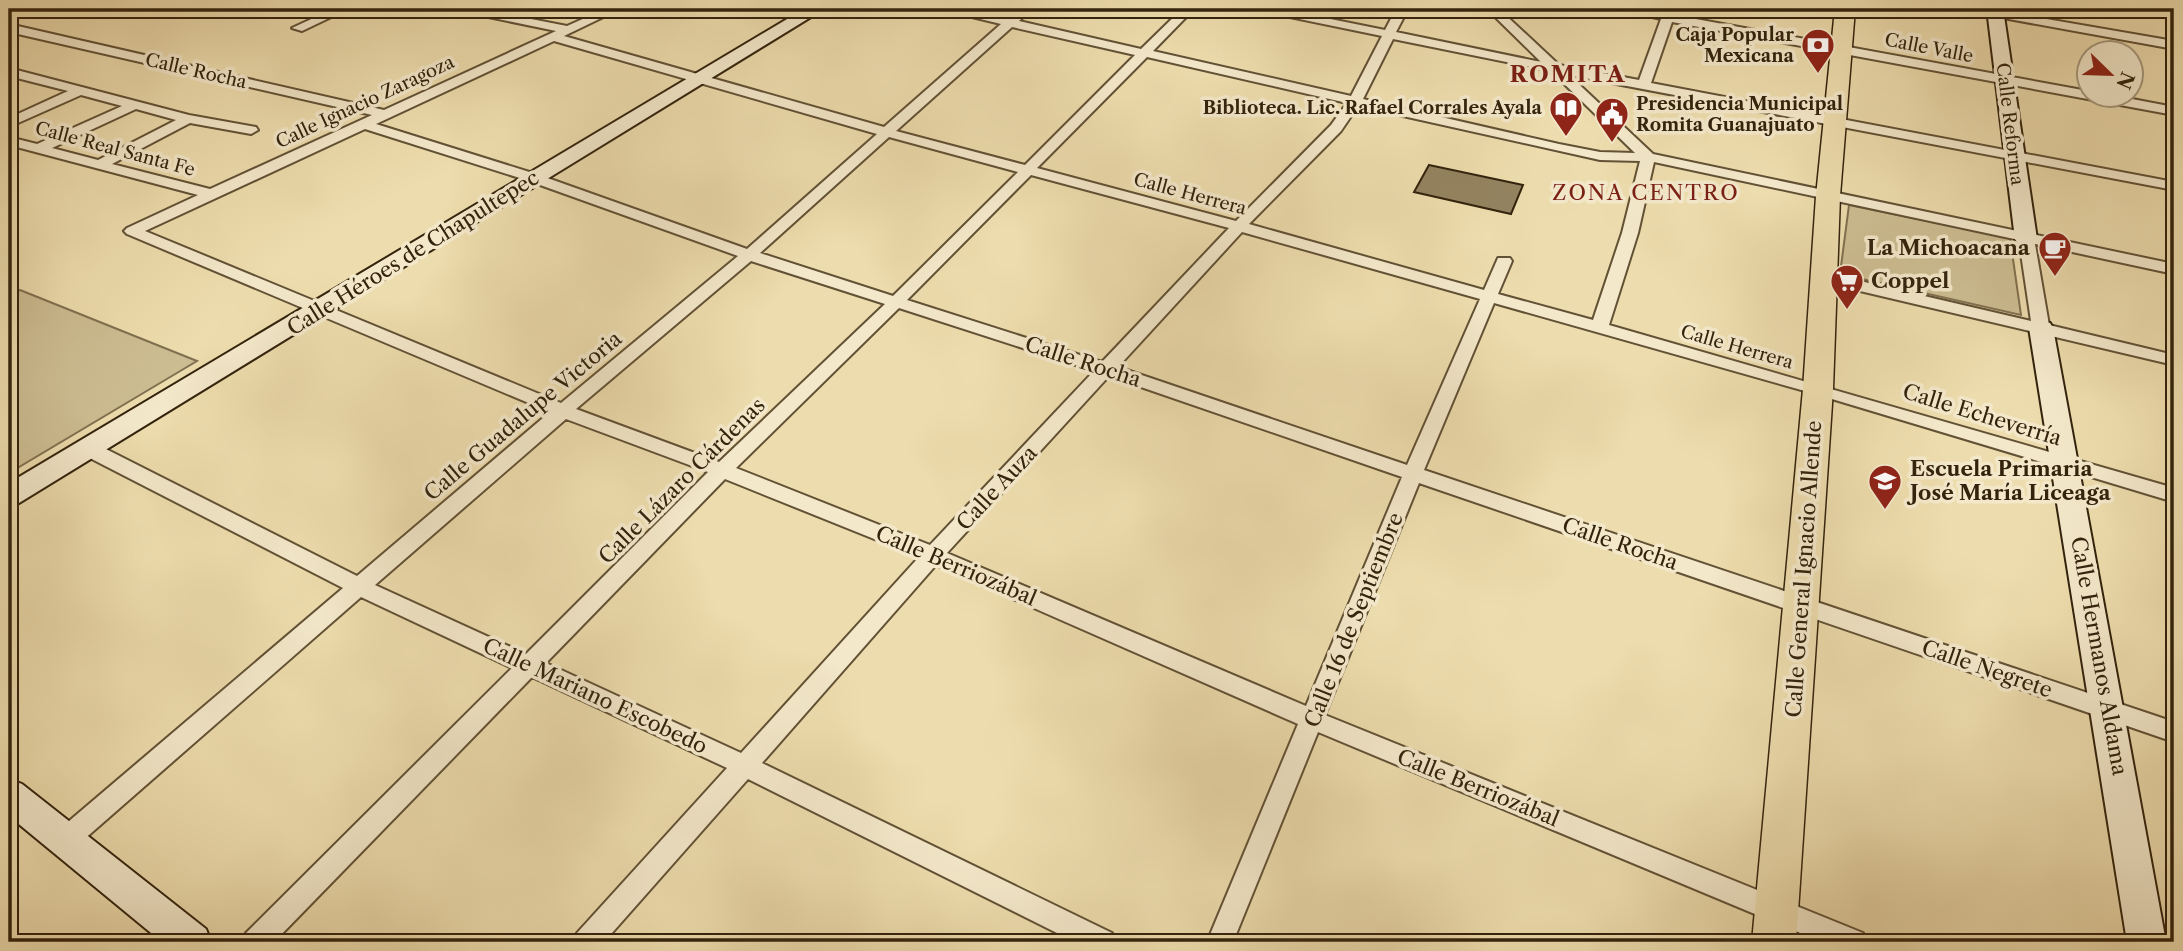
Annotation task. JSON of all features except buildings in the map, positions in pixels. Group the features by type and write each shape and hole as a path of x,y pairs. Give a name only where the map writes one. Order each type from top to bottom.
{"main road":[{"name":"Calle General Ignacio Allende","path":"1776,926 1826,278 1828,196 1845,9"}],"street":[{"path":"298,28 342,9"},
{"name":"Calle Herrera","path":"464,9 560,33 699,78 885,132 1239,226 1818,390"},
{"name":"Calle Ignacio Zaragoza","path":"132,231 614,9"},
{"name":"Calle Héroes de Chapultepec","path":"9,496 816,9"},
{"path":"951,9 1559,148 1600,156 1648,157 2026,239 2174,268"},
{"name":"Calle Guadalupe Victoria","path":"64,841 563,411 749,255 1025,9"},
{"name":"Calle Lázaro Cárdenas","path":"256,942 722,470 897,301 1188,9"},
{"path":"1265,9 1554,68 2174,186"},
{"name":"Calle Auza","path":"587,942 933,555 1108,370 1239,226 1336,128 1355,100 1402,9"},
{"path":"1493,9 1648,157"},
{"name":"Calle Valle","path":"1623,9 1669,13 1843,50 2174,111"},
{"path":"1970,9 1995,11 2174,45"},
{"path":"2169,9 2174,20"},
{"name":"Calle Reforma","path":"1995,11 2026,239"},
{"path":"1644,85 1669,13"},
{"name":"Calle Rocha","path":"9,28 383,114"},
{"path":"9,72 188,119 251,130"},
{"path":"9,83 26,76"},
{"path":"9,123 79,91"},
{"path":"38,149 134,105"},
{"path":"99,165 188,119"},
{"name":"Calle Rocha","path":"364,124 534,178 749,255 1108,370 1801,606"},
{"name":"Calle Real Santa Fe","path":"9,141 211,194"},
{"path":"1599,329 1630,233 1648,157"},
{"name":"Calle Berriozábal","path":"132,231 563,411 722,470 933,555 1314,720 1776,926 1853,942"},
{"path":"2026,239 2041,328"},
{"name":"Calle 16 de Septiembre","path":"1220,942 1504,261"},
{"path":"1826,278 2174,360"},
{"name":"Calle Hermanos Aldama","path":"2041,328 2109,709 2147,942"},
{"name":"Calle Echeverría","path":"1818,390 2174,495"},
{"name":"Calle Mariano Escobedo","path":"89,449 359,587 746,766 1102,942"},
{"name":"Calle Negrete","path":"1801,606 2174,732"},
{"path":"9,795 192,942"}],"shaded area":[{"path":"1849,205 2010,238 2021,315 1840,274"},
{"path":"20,290 197,361 9,473 9,295"}],"place":[{"name":"Caja Popular Mexicana","path":"1818,75"},
{"name":"Biblioteca. Lic. Rafael Corrales Ayala","path":"1566,138"},
{"name":"Presidencia Municipal Romita Guanajuato","path":"1612,144"},
{"name":"La Michoacana","path":"2055,278"},
{"name":"Coppel","path":"1847,311"},
{"name":"Escuela Primaria José María Liceaga","path":"1885,511"}],"district":[{"name":"ROMITA","path":"1568,74"},
{"name":"ZONA CENTRO","path":"1646,193"}]}
